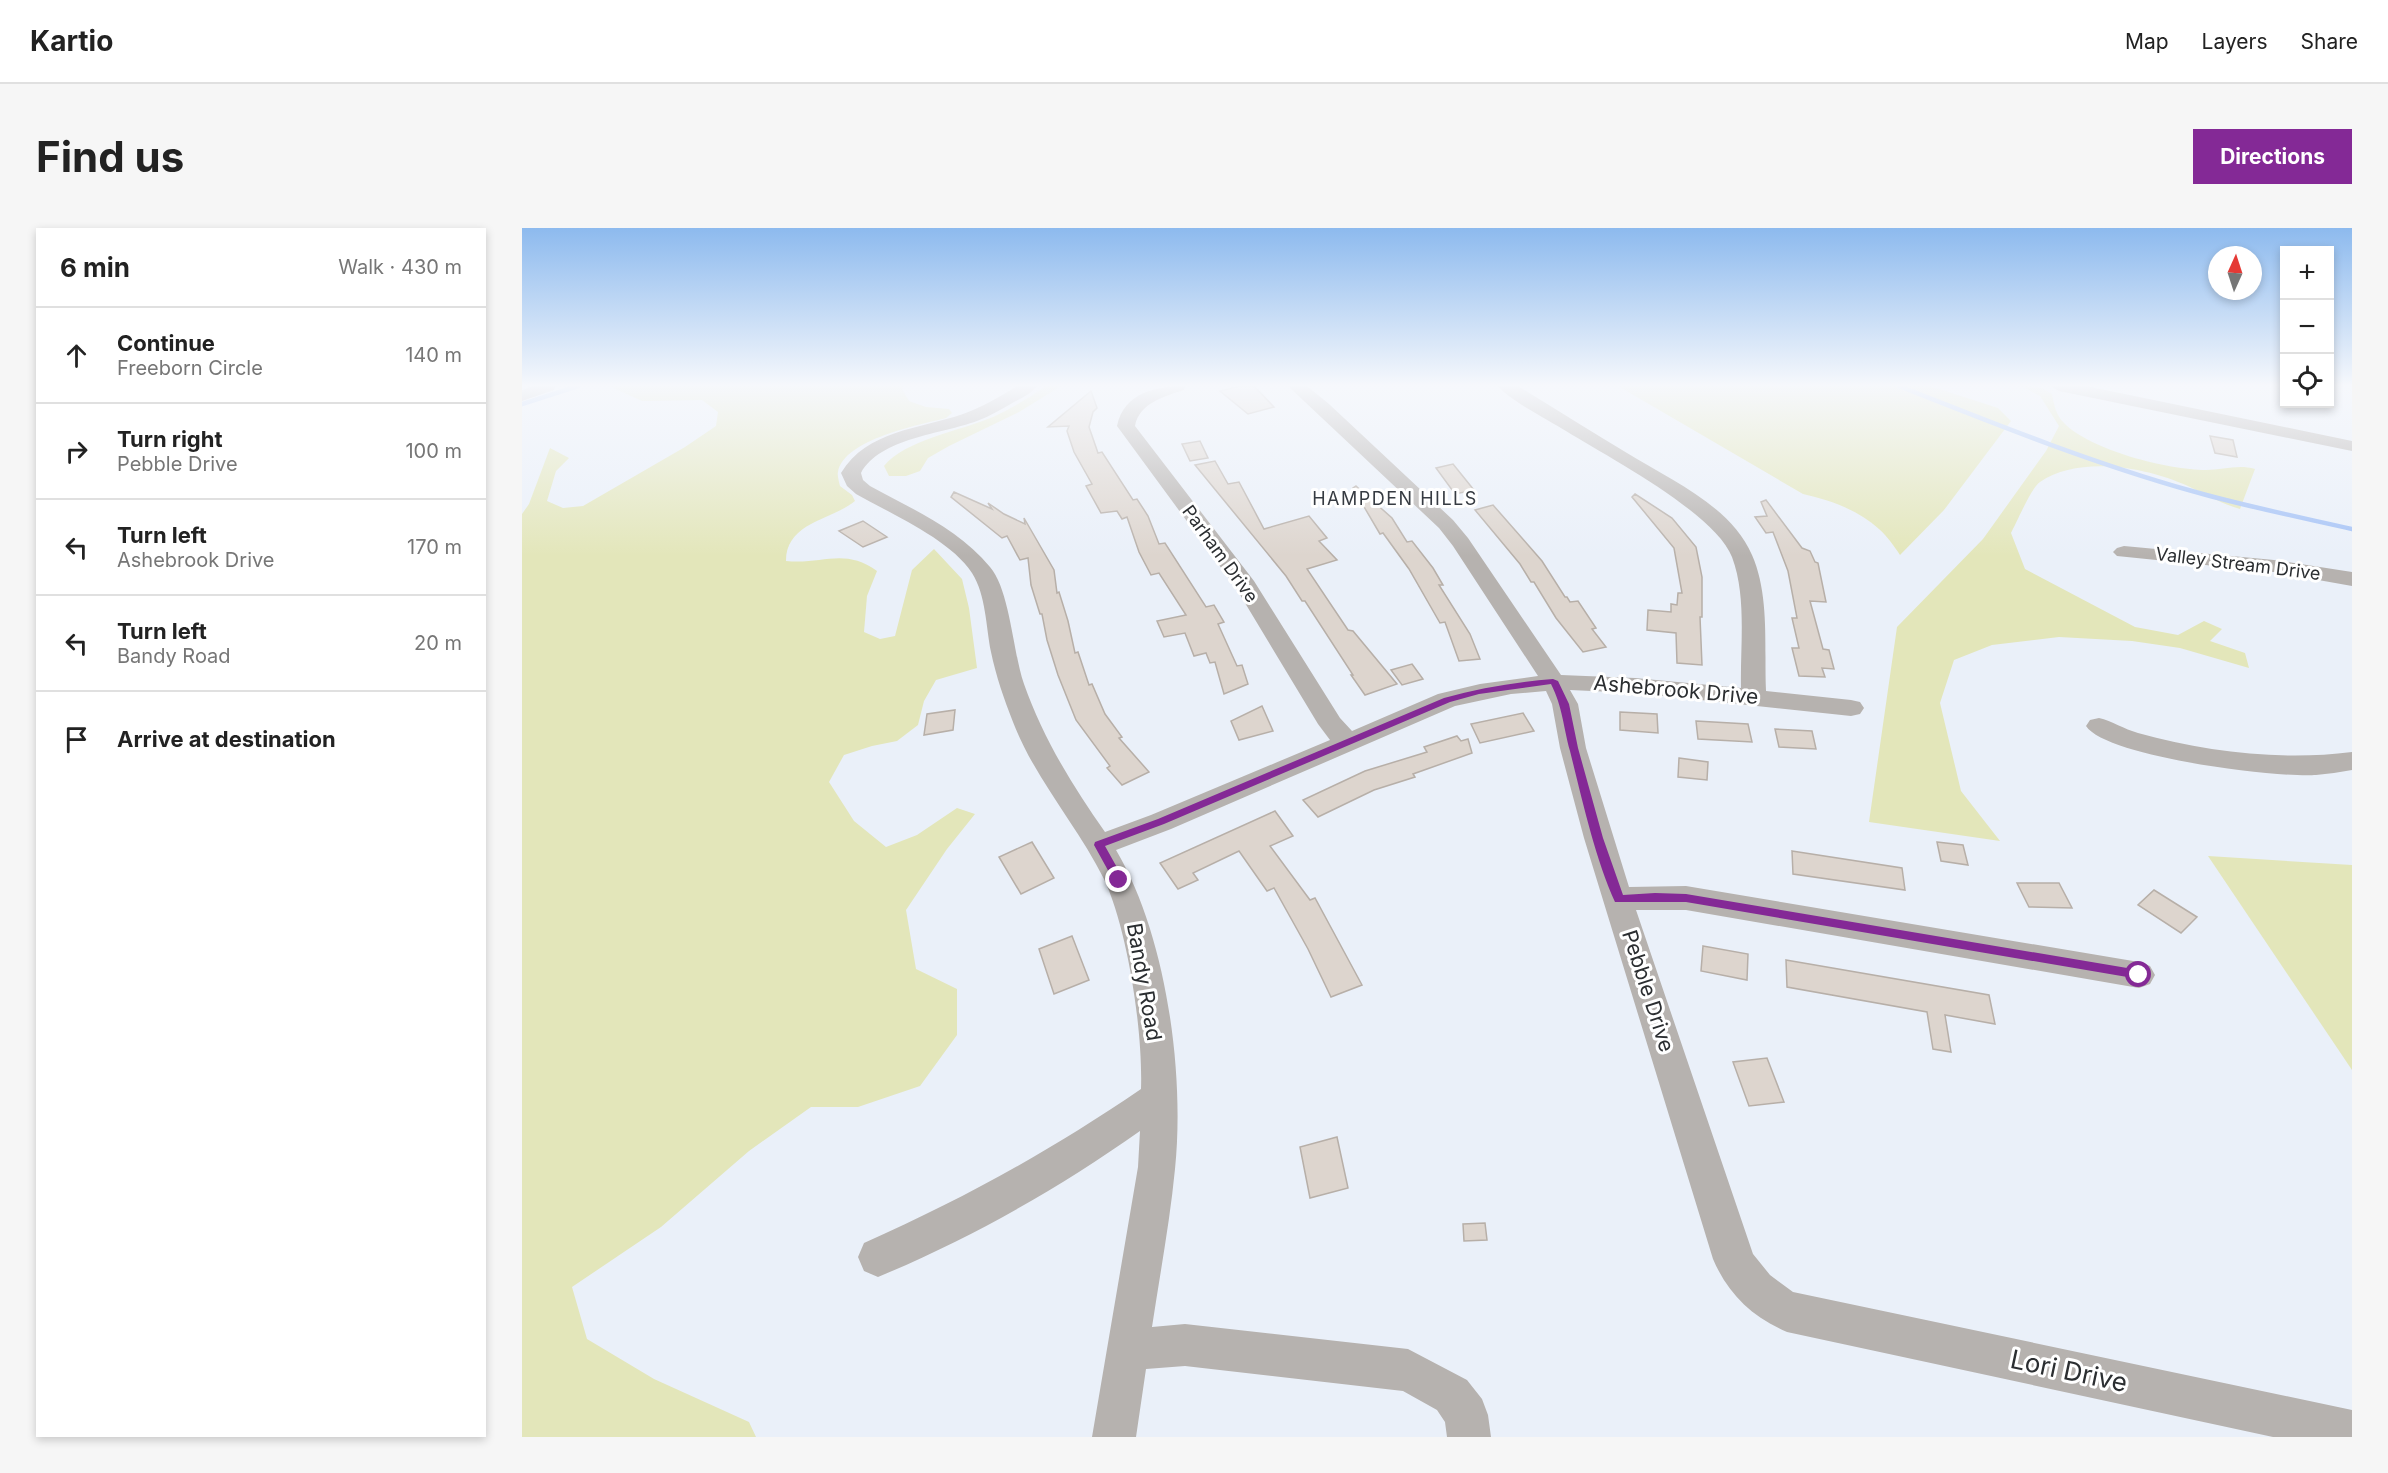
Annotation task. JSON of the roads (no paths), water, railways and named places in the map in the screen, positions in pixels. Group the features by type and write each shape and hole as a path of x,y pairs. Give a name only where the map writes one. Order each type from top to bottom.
{"street":[{"name":"Bandy Road","path":"892,442 875,448 858,460 851,473 854,482 961,548 983,572 993,598 1011,683 1028,725 1060,788 1099,845 1119,880 1133,918 1143,957 1153,1019 1159,1097 1156,1167 1113,1437"},
{"name":"Parham Drive","path":"1138,442 1246,586 1331,724 1348,742"},
{"name":"Pebble Drive","path":"1360,442 1446,524 1461,542 1553,681 1565,704 1573,748 1599,838 1733,1259 1746,1281 1764,1299 1787,1311"},
{"path":"1597,442 1710,514 1733,539 1742,555 1749,585 1754,698"},
{"path":"2335,442 2352,446"},
{"name":"Valley Stream Drive","path":"2124,552 2274,566 2352,579"},
{"name":"Ashebrook Drive","path":"1099,845 1161,822 1447,700 1498,688 1553,681 1630,684 1851,708"},
{"path":"2099,726 2125,738 2173,751 2278,765 2315,766 2352,761"},
{"path":"1619,900 1655,897 1686,898 2139,975"},
{"path":"878,1257 959,1220 1018,1188 1092,1143 1159,1097"},
{"name":"Lori Drive","path":"1787,1311 2352,1432"},
{"path":"1128,1350 1185,1345 1408,1370 1452,1395 1466,1415 1469,1437"}],"waterway":[{"path":"2045,442 2192,491 2352,529"}],"district":[{"name":"HAMPDEN HILLS","path":"1395,499"}]}
